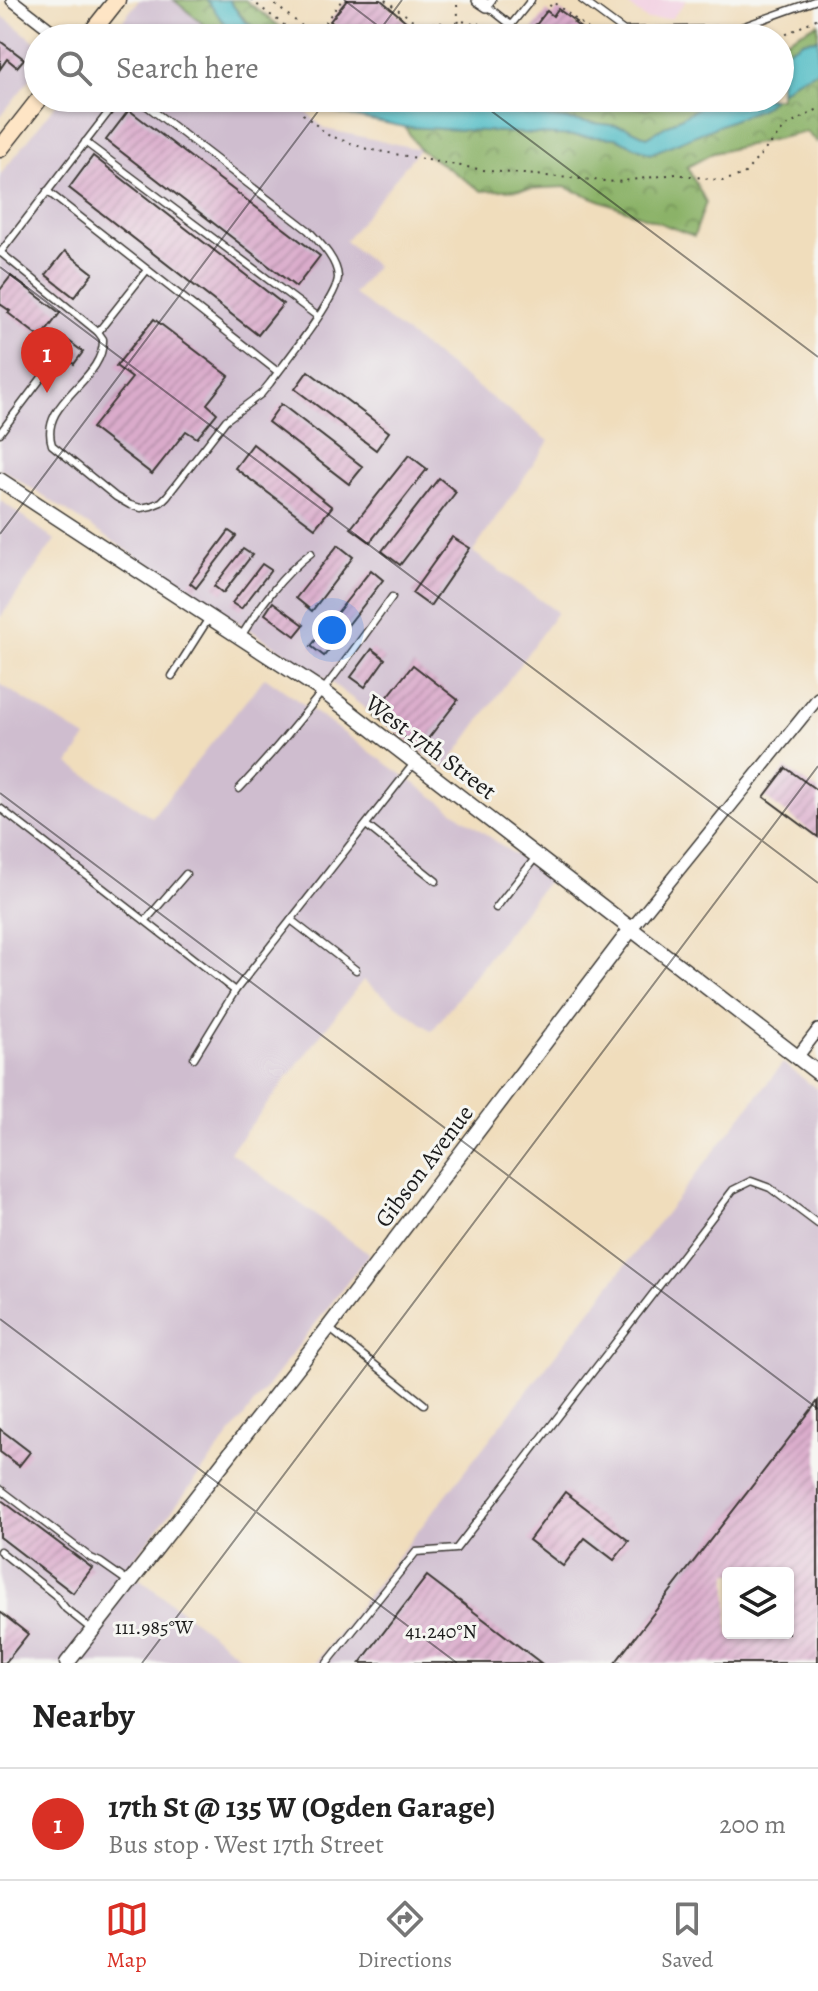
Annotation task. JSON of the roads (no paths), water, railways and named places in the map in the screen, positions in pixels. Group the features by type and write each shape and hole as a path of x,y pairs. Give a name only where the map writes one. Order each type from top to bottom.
{"main road":[{"path":"98,24 117,0"},
{"path":"0,149 29,112"}],"street":[{"path":"12,0 43,24"},
{"name":"West 17th Street","path":"0,480 324,692 818,1073"},
{"name":"Gibson Avenue","path":"67,1663 328,1328 632,928 818,698"},
{"path":"798,1056 818,1030"}],"lane":[{"path":"512,24 531,0"},
{"path":"582,0 615,24"},
{"path":"750,24 817,0"},
{"path":"486,2 510,24"},
{"path":"109,112 0,252 103,339 102,353 56,412 49,435 52,445 64,457 116,497 141,508 161,502 226,420 261,394 335,290 338,277 324,247 308,230 155,112"},
{"path":"85,142 317,316"},
{"path":"47,191 278,372"},
{"path":"98,332 147,270"},
{"path":"0,433 43,376"},
{"path":"240,638 258,608 293,567 311,553"},
{"path":"239,789 282,744 324,692 392,597"},
{"path":"172,676 209,617"},
{"path":"194,1058 235,991 415,762"},
{"path":"0,808 235,991"},
{"path":"366,825 436,881"},
{"path":"496,908 537,855"},
{"path":"146,920 186,874"},
{"path":"291,920 356,970"},
{"path":"327,1663 416,1552 456,1549 733,1190 751,1181 770,1188 818,1224"},
{"path":"328,1328 424,1404"},
{"path":"0,1489 91,1558 130,1583"},
{"path":"0,1551 93,1630"}],"water":[{"path":"207,0 229,0 249,24 225,24"},
{"path":"818,39 818,70 794,81 794,46 805,40"},
{"path":"506,112 626,127 647,137 691,112 752,112 650,154 616,138 405,127 335,113"}],"place":[{"name":"17th St @ 135 W (Ogden Garage)","path":"47,393"}]}
